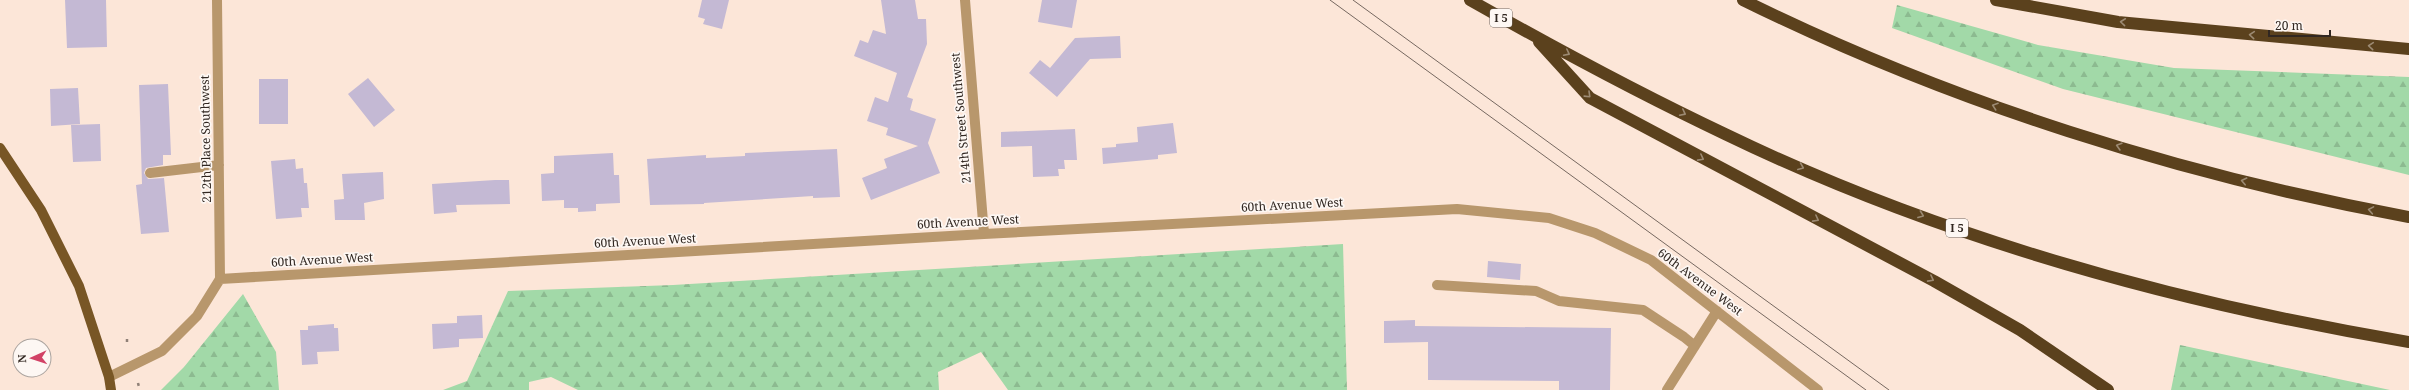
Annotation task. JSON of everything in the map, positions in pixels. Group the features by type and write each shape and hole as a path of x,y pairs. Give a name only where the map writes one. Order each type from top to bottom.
{"highway":[{"name":"I 5","path":"1470,0 1532,35 1725,135 1842,185 1943,223 2059,262 2186,297 2342,331 2409,342"},
{"path":"1743,0 1888,65 2066,130 2214,174 2359,208 2409,217"},
{"path":"1996,0 2118,22 2409,50"},
{"path":"1532,35 1590,98 1941,285 2020,330 2108,390"}],"main road":[{"path":"0,148 41,210 79,286 109,377 111,390"}],"street":[{"name":"212th Place Southwest","path":"217,0 220,279"},
{"name":"214th Street Southwest","path":"965,0 984,234"},
{"path":"150,173 219,165"},
{"name":"60th Avenue West","path":"220,279 984,234 1457,209 1548,218 1595,232 1651,260 1818,390"},
{"path":"109,377 162,351 197,316 220,279"},
{"path":"1437,285 1536,290 1559,301 1643,310 1695,346"},
{"path":"1667,390 1717,311"}],"path":[{"path":"138,383 139,387"}],"green space":[{"path":"1897,5 2038,45 2174,68 2409,77 2409,175 2063,89 1892,28"},
{"path":"1343,244 1347,390 1008,390 981,352 938,372 939,390 578,390 551,377 529,382 529,390 443,390 467,381 508,291 673,285"},
{"path":"243,294 276,352 279,390 161,390 184,367"},
{"path":"2180,345 2390,390 2171,390"}],"building":[{"path":"65,0 106,0 107,47 67,48"},
{"path":"702,0 729,0 722,29 703,24 705,19 698,17"},
{"path":"881,0 915,0 918,19 926,19 927,44 907,97 913,99 910,110 936,119 928,143 940,173 871,200 862,178 887,168 884,159 918,146 886,135 888,128 867,121 875,97 888,102 897,73 854,56 860,40 868,43 873,30 886,34"},
{"path":"1042,0 1077,0 1072,28 1038,22"},
{"path":"1120,36 1121,58 1090,59 1057,97 1029,73 1040,60 1050,68 1075,38"},
{"path":"368,78 395,110 374,127 348,94"},
{"path":"259,79 288,79 288,124 259,124"},
{"path":"168,84 171,155 163,155 163,165 146,168 144,173 148,179 164,178 169,232 141,234 136,185 142,184 139,85"},
{"path":"78,88 80,124 51,126 50,89"},
{"path":"1173,123 1177,153 1158,155 1158,159 1103,164 1102,148 1116,147 1116,144 1138,142 1137,127"},
{"path":"100,124 101,161 73,162 71,125"},
{"path":"1075,129 1077,160 1064,160 1065,169 1058,169 1059,176 1033,177 1032,146 1001,147 1001,132"},
{"path":"837,149 840,197 813,198 813,196 704,204 650,205 647,159 706,155 706,158 745,156 745,153"},
{"path":"613,153 614,175 619,175 620,203 596,204 596,211 578,212 578,208 564,208 564,200 542,201 541,174 554,173 554,156"},
{"path":"295,159 296,169 303,168 304,183 307,183 309,208 301,208 302,217 276,219 271,161"},
{"path":"383,172 384,199 364,203 365,220 335,220 334,200 344,199 342,174"},
{"path":"509,180 510,204 456,205 457,212 434,214 432,184"},
{"path":"1488,261 1521,264 1520,280 1487,277"},
{"path":"482,315 483,338 459,339 459,347 433,349 432,324 457,323 457,316"},
{"path":"1415,320 1415,326 1611,328 1610,390 1559,390 1559,381 1428,380 1428,342 1384,343 1384,321"},
{"path":"334,324 334,328 338,328 339,351 317,352 318,364 302,365 300,330 308,330 308,326"}],"tram line":[{"path":"1330,0 1866,390"},
{"path":"1353,0 1889,390"}]}
